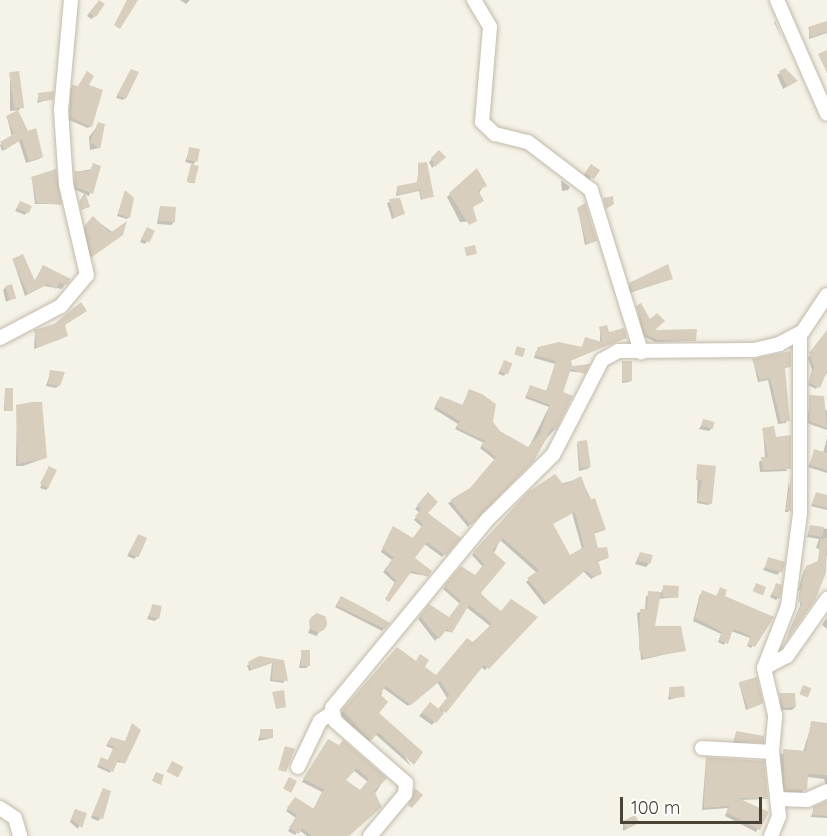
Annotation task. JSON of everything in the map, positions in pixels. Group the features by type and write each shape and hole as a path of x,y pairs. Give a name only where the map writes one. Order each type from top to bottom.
{"street":[{"path":"0,338 61,306 87,276 66,184 62,75 71,0"},
{"path":"474,0 490,27 482,122 495,134 528,142 591,189 641,352"},
{"path":"777,0 827,114"},
{"path":"771,836 779,816 772,752 775,715 764,668 788,606 800,513 800,334 827,295"},
{"path":"298,767 320,721 330,714 488,519 553,455 602,360 618,351 754,350 800,334"},
{"path":"764,668 787,656 827,599"},
{"path":"330,714 406,783 405,794 370,836"},
{"path":"702,748 772,752"},
{"path":"777,799 807,800 827,791"},
{"path":"0,808 15,818 20,836"}],"building":[{"path":"99,0 105,4 96,17 90,13"},
{"path":"127,0 138,0 120,29 114,25"},
{"path":"827,21 827,32 811,37 808,27"},
{"path":"827,50 827,73 818,54"},
{"path":"785,68 798,81 787,87 779,71"},
{"path":"131,69 139,72 126,99 117,95"},
{"path":"19,71 24,108 14,109 9,72"},
{"path":"87,71 94,76 89,85 103,90 92,127 71,118 72,85 78,86"},
{"path":"54,91 53,100 39,101 38,93"},
{"path":"18,110 28,131 36,128 43,157 29,161 22,139 5,150 0,142 14,134 6,116"},
{"path":"98,122 105,124 100,149 90,142"},
{"path":"189,147 200,149 198,162 187,160"},
{"path":"439,150 446,157 435,167 431,158"},
{"path":"427,162 434,197 422,199 420,190 398,195 397,186 418,182 418,163"},
{"path":"93,163 101,166 93,194 76,187 74,171 90,171"},
{"path":"191,164 199,166 194,183 187,181"},
{"path":"591,164 600,170 594,179 585,173"},
{"path":"477,168 487,186 478,190 484,201 473,207 477,221 469,225 449,193"},
{"path":"56,169 62,205 37,203 31,177"},
{"path":"125,190 134,198 130,218 118,214"},
{"path":"85,192 90,207 81,210 79,202"},
{"path":"613,196 614,204 606,209 603,198"},
{"path":"400,198 405,214 394,217 389,199"},
{"path":"20,201 32,206 29,213 17,208"},
{"path":"585,203 597,241 587,244 577,208"},
{"path":"160,206 176,207 175,222 159,221"},
{"path":"93,216 110,233 127,221 123,235 92,257 85,225"},
{"path":"147,227 155,231 149,243 141,239"},
{"path":"475,245 477,254 466,256 464,247"},
{"path":"23,254 35,281 43,265 71,279 67,285 59,283 56,289 48,284 28,294 12,259"},
{"path":"668,264 673,279 632,291 629,283"},
{"path":"12,284 16,298 9,300 5,286"},
{"path":"81,302 87,311 65,325 68,336 37,348 34,330 54,324"},
{"path":"641,303 650,319 657,313 665,321 655,330 697,329 696,341 657,340 645,334 636,306"},
{"path":"607,325 609,332 624,328 627,338 571,360 572,366 590,364 585,374 571,369 563,392 573,396 556,430 552,428 534,461 471,525 450,500 470,488 496,457 481,445 485,441 456,427 460,421 435,406 440,396 463,405 469,389 482,394 496,404 493,422 500,431 528,447 540,434 550,405 526,396 530,385 547,391 556,361 535,355 538,347 559,342 582,347 585,337 602,342 599,327"},
{"path":"827,330 827,371 820,388 809,383 814,367 809,353"},
{"path":"517,346 526,349 523,357 514,355"},
{"path":"791,351 791,367 785,368 790,421 781,422 770,378 760,380 752,359"},
{"path":"504,360 512,363 508,374 500,371"},
{"path":"622,361 632,361 632,381 622,381"},
{"path":"50,370 65,372 60,386 48,384"},
{"path":"5,388 13,388 13,411 5,411"},
{"path":"809,395 824,396 827,428 809,421"},
{"path":"42,402 47,458 18,464 16,405"},
{"path":"703,419 715,422 713,429 701,426"},
{"path":"774,426 776,437 791,435 791,469 763,470 761,457 768,457 762,428"},
{"path":"587,440 591,467 581,468 577,441"},
{"path":"814,449 827,453 827,470 810,465"},
{"path":"697,464 716,466 712,504 698,501 702,480 696,480"},
{"path":"49,466 57,470 48,488 40,484"},
{"path":"555,474 564,485 581,476 590,500 595,498 606,530 594,532 598,548 607,547 609,558 598,560 602,574 594,577 586,570 547,603 527,578 539,570 503,538 492,551 506,563 480,594 501,611 511,599 538,617 489,669 484,665 446,713 439,708 449,695 440,681 411,705 386,686 380,694 388,702 379,713 423,752 414,765 378,732 372,740 366,736 342,710 397,647 416,661 420,654 429,660 425,667 436,675 467,638 474,643 492,623 469,605 452,633 447,629 439,639 420,616 429,604 449,617 461,601 444,586 461,566 475,575 484,564 473,552 528,492","holes":["575,512 584,547 570,555 553,524"]},
{"path":"791,475 791,511 786,510"},
{"path":"428,492 438,502 428,513 461,538 446,556 427,542 415,558 432,571 428,577 412,571 389,602 385,599 396,580 385,569 394,557 382,549 393,526 413,538 423,524 415,517 421,509 417,505"},
{"path":"816,492 827,495 827,508 812,504"},
{"path":"810,525 824,527 822,537 809,535"},
{"path":"138,534 147,538 139,557 129,553"},
{"path":"827,538 826,573 815,600 785,643 802,603 798,601 806,566 818,561 820,539"},
{"path":"640,552 653,555 651,564 638,561"},
{"path":"768,557 785,562 782,573 765,568"},
{"path":"756,583 766,587 763,595 753,591"},
{"path":"776,583 782,585 780,598 772,595"},
{"path":"663,585 679,586 678,598 662,597"},
{"path":"720,587 727,590 725,596 774,617 755,647 748,644 751,636 733,629 728,644 719,640 722,632 695,618 702,590 717,596"},
{"path":"648,591 661,592 655,626 681,626 686,651 644,658 639,650 640,609 647,609"},
{"path":"341,596 390,623 385,629 336,605"},
{"path":"152,604 162,606 159,619 150,617"},
{"path":"318,614 324,617 327,623 324,629 318,632 312,629 309,623 312,617"},
{"path":"301,650 310,650 310,666 301,666"},
{"path":"259,656 284,660 288,681 272,680 273,662 251,670 248,662"},
{"path":"757,677 763,703 748,709 739,682"},
{"path":"803,685 811,688 808,698 799,694"},
{"path":"684,686 685,697 670,698 669,687"},
{"path":"284,690 286,707 276,709 272,692"},
{"path":"779,693 795,693 796,707 783,708"},
{"path":"430,702 444,713 436,723 422,712"},
{"path":"811,721 827,723 827,775 808,774 807,790 785,790 783,749 806,751"},
{"path":"132,723 141,730 125,764 118,760 113,772 98,765 101,757 108,760 114,747 107,744 111,737 125,741"},
{"path":"260,729 273,729 273,738 260,738"},
{"path":"736,731 764,736 764,743 735,741"},
{"path":"328,739 339,745 343,740 387,778 374,791 382,807 349,836 312,836 302,828 299,834 289,828 297,815 287,808 295,797 314,809 324,789 303,779","holes":["357,768 369,779 360,790 346,780"]},
{"path":"285,746 295,749 286,772 278,770"},
{"path":"706,757 764,761 768,799 738,798 769,812 760,830 727,813 729,806 704,808"},
{"path":"172,761 184,767 178,778 167,772"},
{"path":"156,772 164,775 161,785 152,781"},
{"path":"289,777 297,781 291,793 283,789"},
{"path":"103,788 111,791 103,819 92,815"},
{"path":"415,788 423,795 412,808 408,805"},
{"path":"827,801 827,816 813,815 813,807"},
{"path":"75,809 87,813 82,828 71,819"},
{"path":"635,815 639,823 627,829 623,821"}]}
